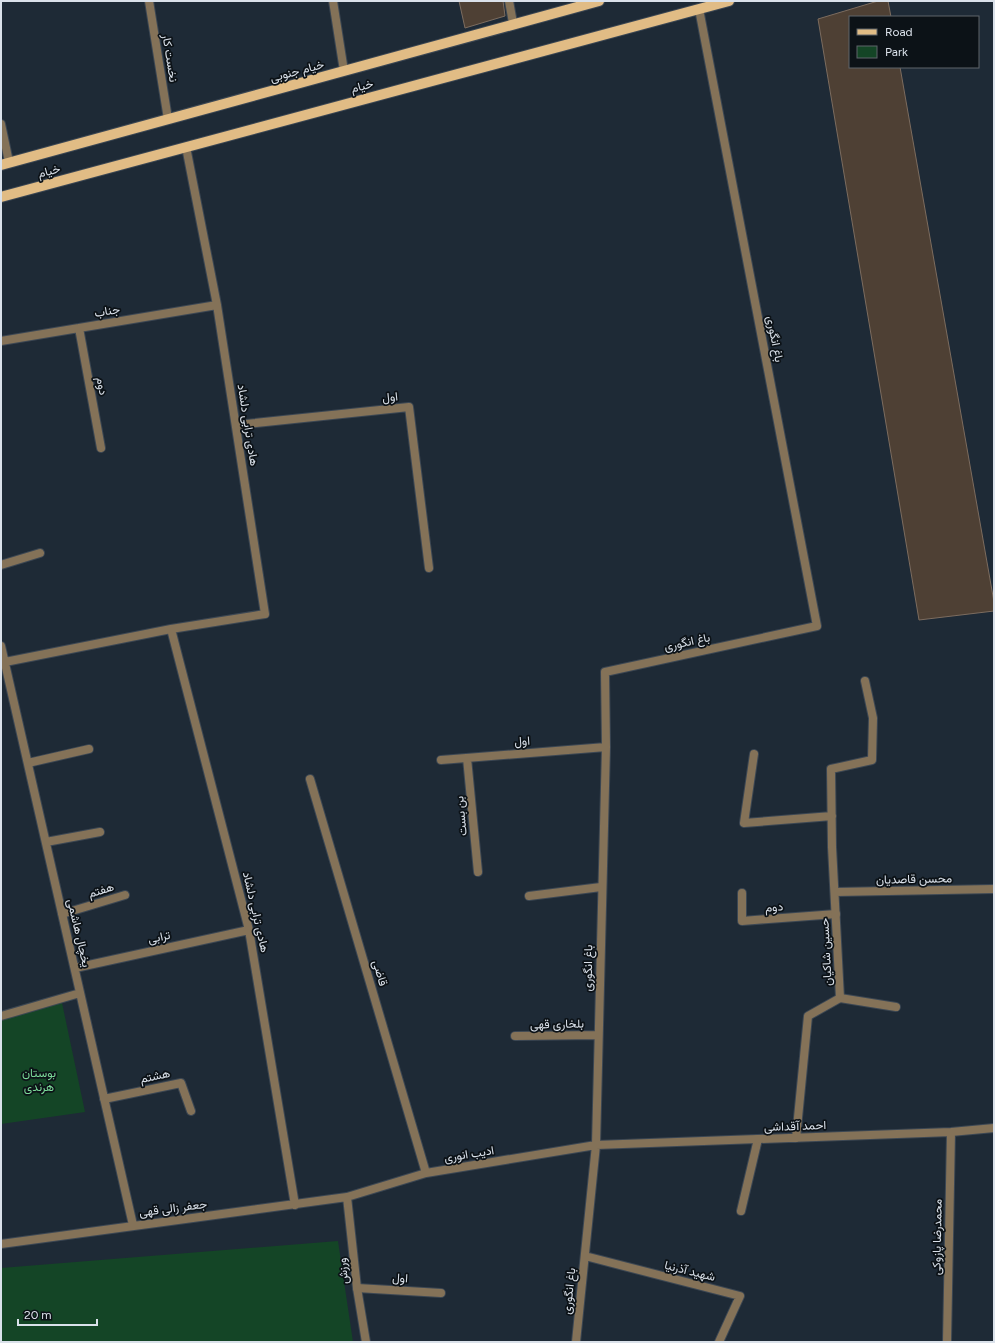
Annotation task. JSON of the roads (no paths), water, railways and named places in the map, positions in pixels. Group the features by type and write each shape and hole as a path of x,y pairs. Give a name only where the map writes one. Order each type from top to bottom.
{"main road":[{"name":"خیام جنوبی","path":"5,163 344,71 513,23 599,1"},
{"name":"خیام","path":"1,197 730,1"}],"street":[{"name":"نخست کار","path":"149,1 168,119"},
{"path":"333,1 344,71"},
{"path":"509,1 513,23"},
{"name":"باغ انگوری","path":"576,1342 596,1145 601,887 606,747 605,672 817,626 699,9"},
{"path":"1,124 5,163"},
{"name":"هادی ترابی دلشاد","path":"5,662 171,629 265,614 217,305 186,147"},
{"name":"جناب","path":"1,341 217,305"},
{"name":"دوم","path":"79,328 101,448"},
{"name":"اول","path":"236,425 409,407 429,568"},
{"path":"1,565 40,553"},
{"name":"هادی ترابی دلشاد","path":"171,629 249,930 295,1205"},
{"name":"یخچال هاشمی","path":"1,646 133,1225"},
{"name":"حسین شاکیان","path":"796,1138 808,1016 840,998 830,769 872,760 873,718 865,681"},
{"name":"اول","path":"441,760 606,747"},
{"path":"28,763 89,749"},
{"path":"754,754 744,823 832,816"},
{"name":"بن بست","path":"468,758 478,872"},
{"name":"قاضی","path":"310,779 426,1173"},
{"path":"46,842 100,832"},
{"path":"529,896 601,887"},
{"name":"محسن قاصدیان","path":"835,892 994,889"},
{"name":"دوم","path":"742,893 742,921 836,914"},
{"name":"هفتم","path":"62,914 124,895"},
{"name":"ترابی","path":"75,968 249,930"},
{"path":"1,1016 80,993"},
{"path":"840,998 896,1007"},
{"name":"بلخاری قهی","path":"515,1036 598,1035"},
{"name":"هشتم","path":"104,1099 181,1083 191,1111"},
{"name":"احمد آقداشی","path":"596,1145 951,1132 994,1128"},
{"name":"محمدرضا پازوکی","path":"947,1342 951,1132"},
{"path":"741,1211 758,1139"},
{"name":"ادیب انوری","path":"347,1196 426,1173 596,1145"},
{"name":"جعفر زالی قهی","path":"1,1244 133,1225 295,1205 347,1196"},
{"name":"ورزش","path":"347,1196 357,1288 366,1342"},
{"name":"شهید آذرنیا","path":"585,1256 740,1296 719,1342"},
{"name":"اول","path":"357,1288 441,1292"}],"park label":[{"name":"بوستان هرندی","path":"39,1080"}]}
